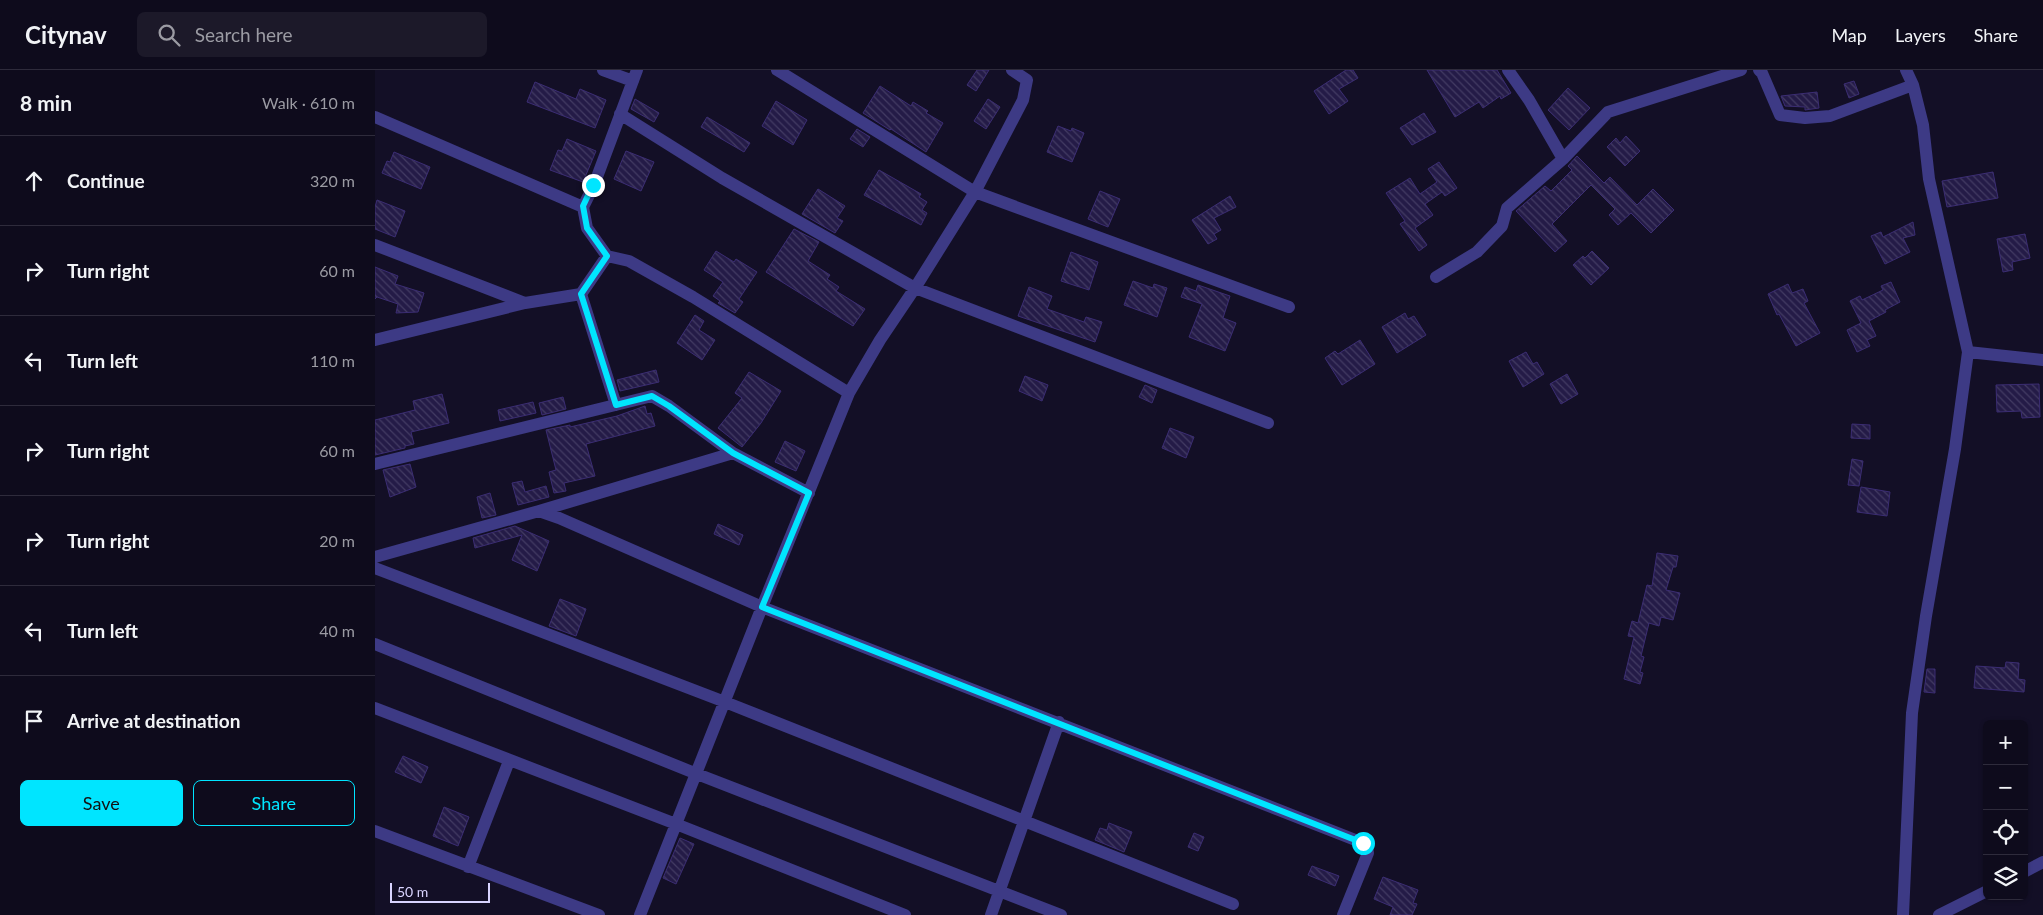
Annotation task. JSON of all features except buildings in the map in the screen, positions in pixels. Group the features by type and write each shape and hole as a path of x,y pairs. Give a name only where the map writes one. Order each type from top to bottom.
{"street":[{"path":"603,70 635,76 583,206 587,228 607,256 629,261 693,297 849,393"},
{"path":"777,70 975,192 1289,307"},
{"path":"640,915 849,393 879,340 915,288 975,192 1023,100 1027,80 1012,70"},
{"path":"1508,70 1529,100 1563,159"},
{"path":"1436,277 1477,252 1502,226 1507,208 1563,159 1608,112 1741,70"},
{"path":"1759,70 1780,116 1805,118 1831,116 1913,85"},
{"path":"1903,915 1912,713 1926,616 1955,449 1968,352 1929,179 1923,125 1913,85 1906,70"},
{"path":"620,114 722,178 915,288 1268,423"},
{"path":"375,117 583,206"},
{"path":"375,245 525,304"},
{"path":"375,340 525,304 581,294 607,256"},
{"path":"581,294 616,405"},
{"path":"1968,352 2043,360"},
{"path":"375,464 652,396 669,406 733,453 809,493"},
{"path":"375,557 539,512 733,453"},
{"path":"539,512 559,518 762,607 1059,722 1363,843 1367,847 1368,853 1343,915"},
{"path":"375,568 725,702 1233,904"},
{"path":"375,644 697,774 1061,915"},
{"path":"375,708 677,824 905,915"},
{"path":"991,915 1026,821 1059,722"},
{"path":"468,867 509,761"},
{"path":"375,831 599,915"},
{"path":"2028,870 2043,862"},
{"path":"1939,915 1983,893"}],"route":[{"path":"593,185 583,206 587,228 607,256 581,294 616,405 652,396 669,406 733,453 809,493 762,607 1059,722 1363,843"}]}
